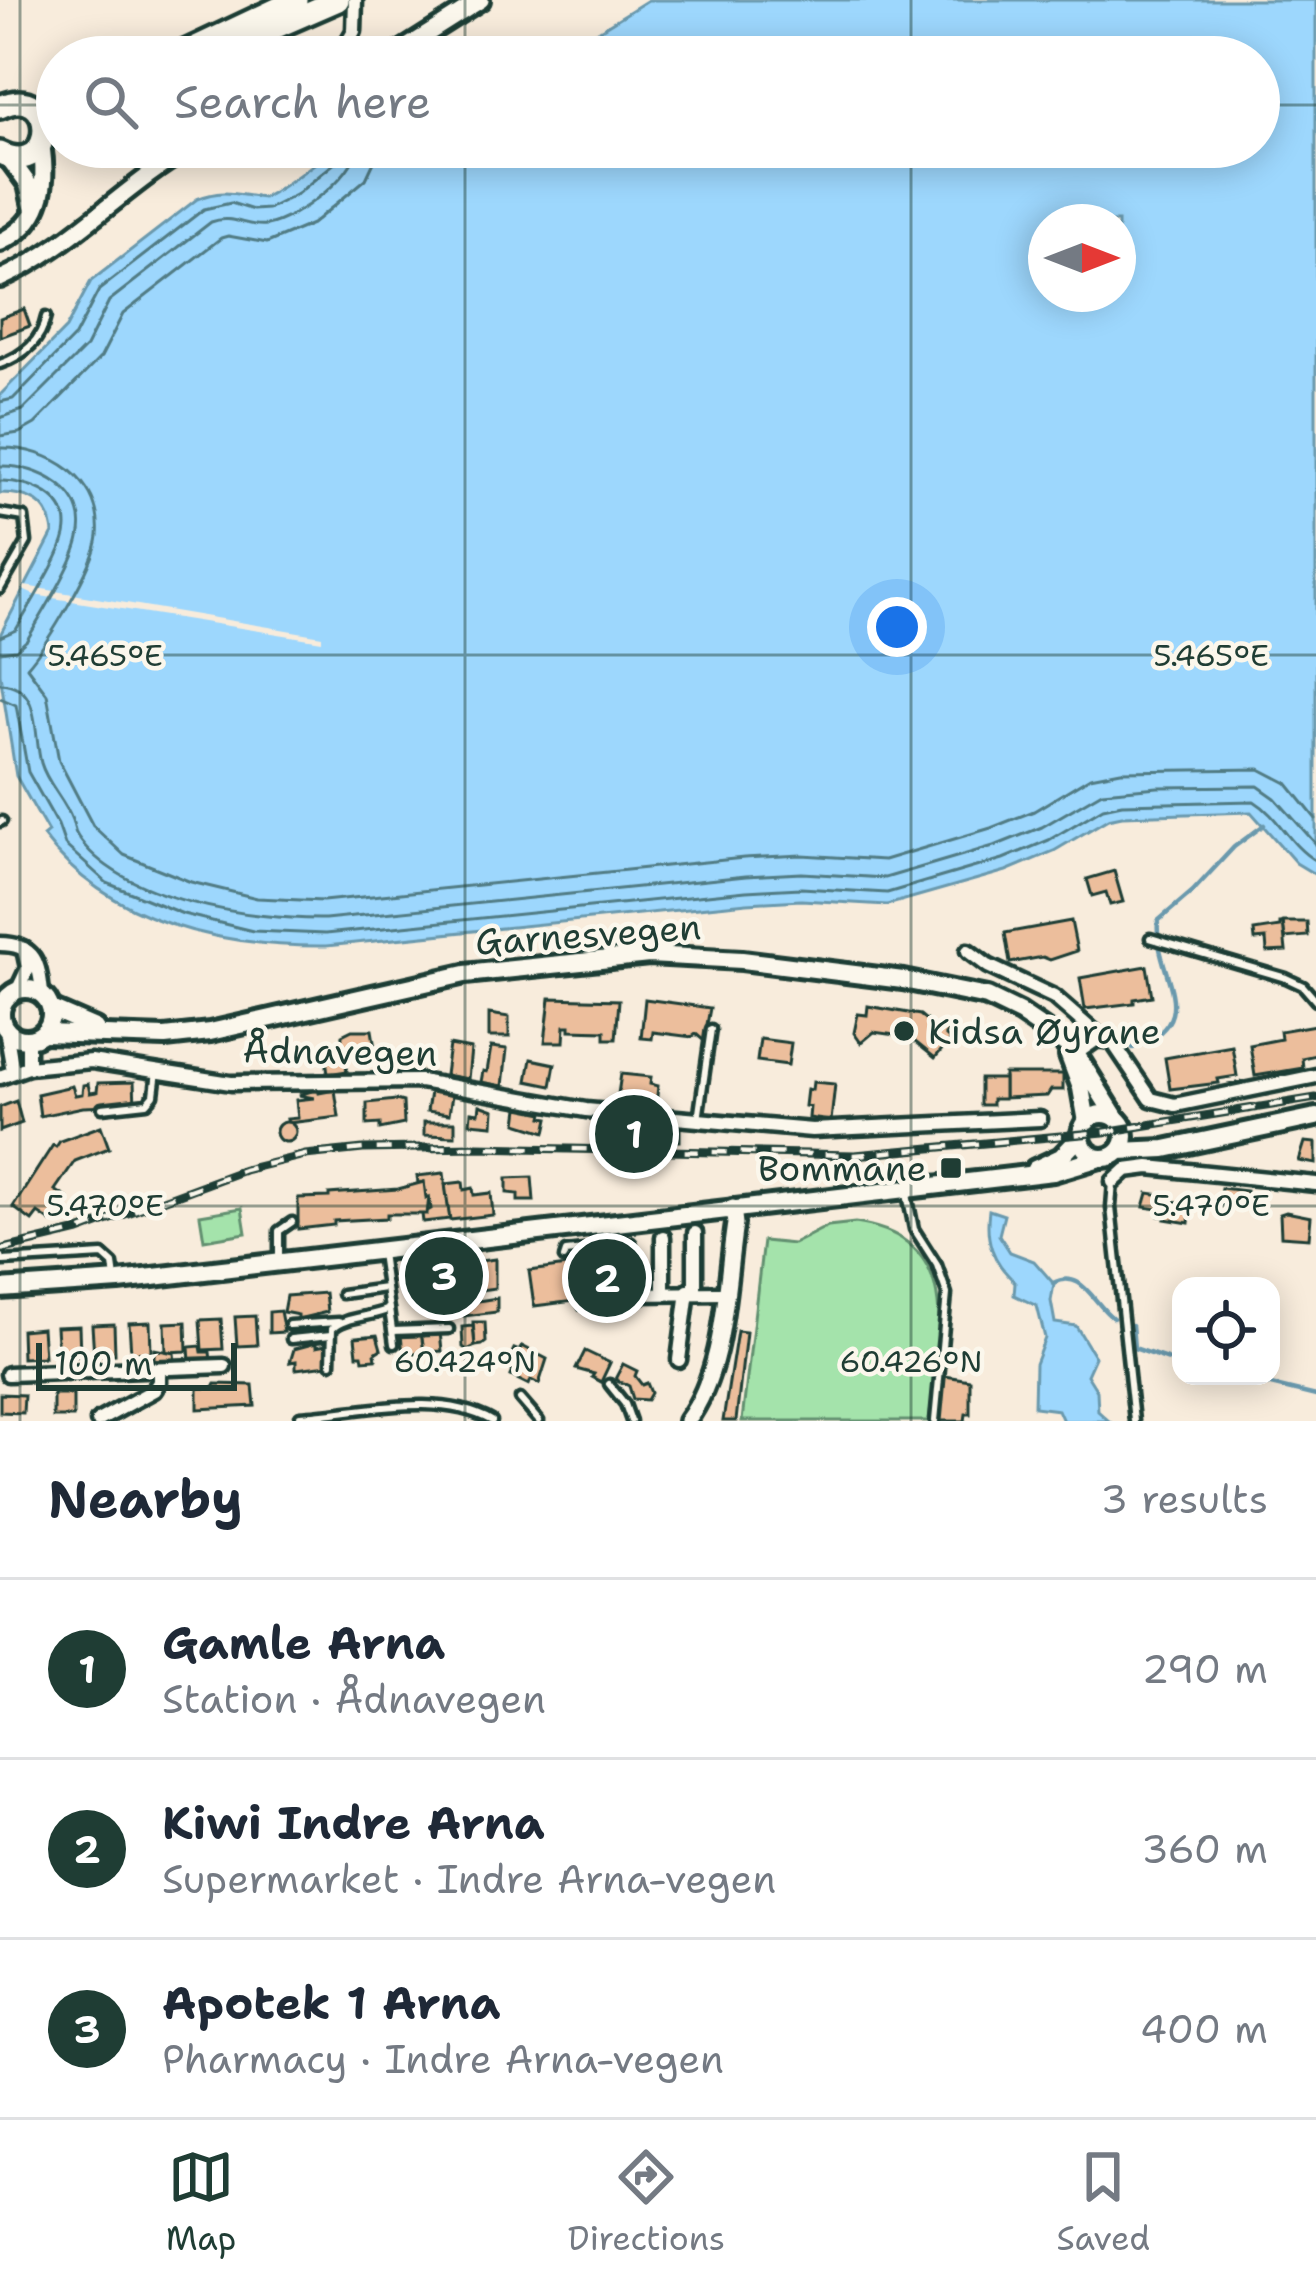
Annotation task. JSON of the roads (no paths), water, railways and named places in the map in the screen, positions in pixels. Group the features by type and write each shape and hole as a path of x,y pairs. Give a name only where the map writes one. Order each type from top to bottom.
{"highway":[{"path":"220,36 296,0"},
{"path":"255,36 338,0"},
{"path":"0,107 36,102"},
{"path":"26,103 36,110"},
{"path":"3,155 31,155 36,149"}],"main road":[{"path":"3,155 28,184 34,211"},
{"path":"0,242 26,226 45,189 46,168"},
{"name":"Garnesvegen","path":"36,1036 210,1032 465,974 649,955 762,962 987,997 1021,1013 1058,1041 1119,1123"},
{"path":"10,991 1,1007 3,1024 36,1036 47,1002"},
{"name":"Garnesvegen","path":"10,991 47,1002 113,1035"},
{"name":"Garnesvegen","path":"1073,1056 1082,1088 1084,1129"},
{"path":"1025,1174 1061,1157 1100,1115 1156,1139 1190,1144"},
{"path":"0,1289 116,1282 1068,1169 1120,1151 1166,1149 1316,1117"},
{"path":"1119,1123 1125,1142 1120,1151"},
{"path":"1084,1129 1085,1149 1100,1158"}],"street":[{"path":"352,36 355,0"},
{"path":"424,36 481,0"},
{"path":"148,168 151,173"},
{"path":"0,279 46,256 159,168"},
{"path":"0,944 24,947 35,957 47,1002"},
{"path":"10,991 28,968 24,947"},
{"path":"968,951 988,966 1054,997 1101,1038 1112,1040 1143,1091 1160,1103 1175,1105 1316,1076"},
{"path":"3,1024 6,1074"},
{"path":"28,1067 36,1036"},
{"path":"1073,1056 1101,1038"},
{"name":"Ådnavegen","path":"6,1074 91,1061 231,1083 420,1081 586,1109 812,1130 1040,1119"},
{"path":"1113,1182 1126,1170 1149,1166 1316,1184"},
{"path":"687,1421 713,1366 735,1225 733,1208"},
{"path":"679,1360 692,1290 694,1233"},
{"path":"663,1237 663,1292"},
{"path":"629,1244 634,1294 725,1293"},
{"path":"8,1374 224,1366"},
{"path":"98,1421 154,1390 159,1370"}],"lane":[{"path":"0,364 40,338 46,317"},
{"path":"0,513 24,517 27,542 0,589"},
{"path":"1150,938 1286,978 1303,986 1316,1001"},
{"path":"698,1120 711,1029"},
{"path":"102,1108 147,1103 154,1095 158,1071"},
{"path":"1113,1182 1111,1207 1134,1421"},
{"path":"906,1188 914,1229 937,1265 947,1294 935,1421"},
{"path":"280,1263 279,1232 292,1222"},
{"path":"563,1258 566,1252 629,1244"},
{"path":"380,1251 394,1344"},
{"path":"2,1256 9,1262 103,1255 113,1264 116,1282"},
{"path":"342,1294 386,1288"},
{"path":"289,1325 371,1318 388,1310"},
{"path":"331,1363 331,1335 338,1322"},
{"path":"392,1331 449,1329"},
{"path":"291,1339 331,1335"},
{"path":"609,1384 631,1421"},
{"path":"520,1400 538,1421"},
{"path":"300,1416 408,1406 456,1409 491,1421"}],"water":[{"path":"648,0 1316,0 1316,875 1296,863 1251,812 1108,819 1054,851 1006,871 887,905 801,900 747,903 326,946 208,935 134,909 100,890 43,836 48,832 16,776 0,674 0,635 53,533 48,514 36,501 0,493 0,395 66,328 91,281 197,199 223,193 263,198 309,168 1280,168 1280,36 590,36"},
{"path":"989,1210 1004,1215 999,1235 1010,1252 1034,1261 1054,1284 1055,1323 1076,1326 1095,1357 1087,1375 1097,1391 1098,1411 1109,1421 1063,1421 1058,1410 1034,1407 1035,1364 1045,1338 1037,1306 1014,1295 1015,1282 992,1249"}],"waterway":[{"path":"1133,1048 1156,1036 1173,1009 1158,921 1234,847 1264,825"},
{"path":"1053,1283 1072,1280 1080,1284 1113,1318"},
{"path":"1132,1325 1134,1348 1172,1361"},
{"path":"1271,1385 1316,1396"}],"railway":[{"path":"0,1250 79,1231 244,1170 305,1155 477,1147 855,1155 1104,1132 1316,1098"}],"place":[{"name":"Kidsa Øyrane","path":"904,1031"},
{"name":"Gamle Arna","path":"634,1134"},
{"name":"Bommane","path":"951,1168"},
{"name":"Apotek 1 Arna","path":"444,1276"},
{"name":"Kiwi Indre Arna","path":"607,1278"}]}
